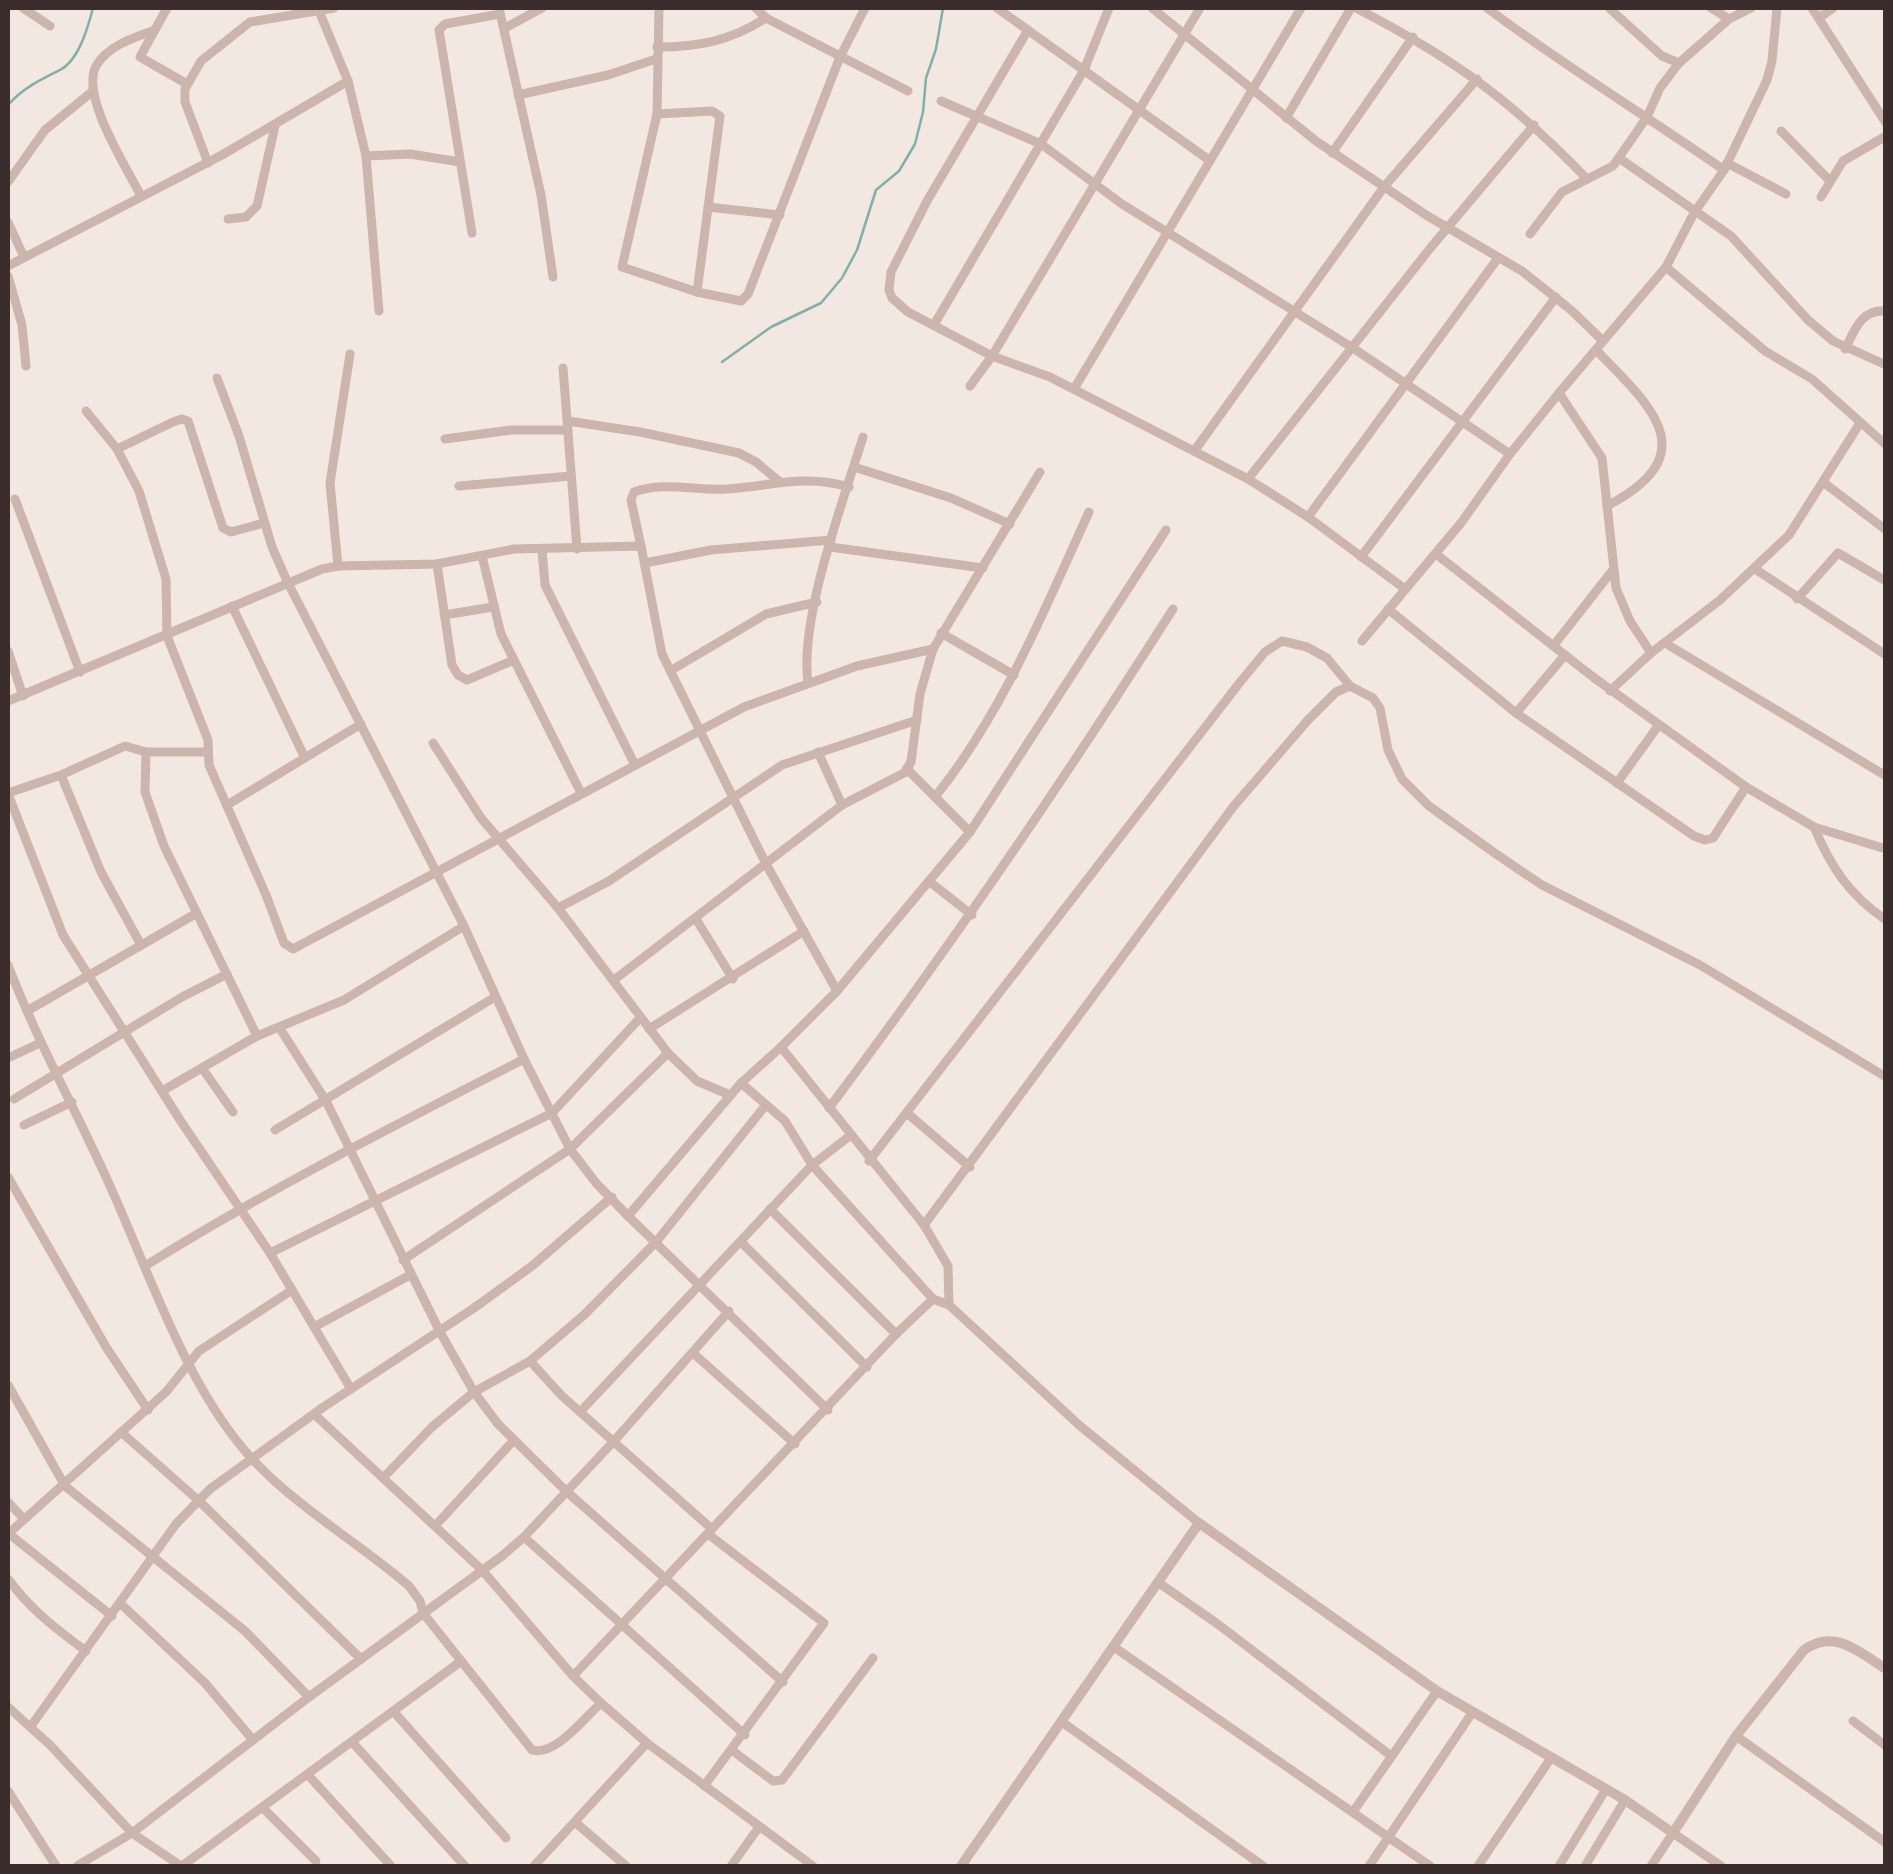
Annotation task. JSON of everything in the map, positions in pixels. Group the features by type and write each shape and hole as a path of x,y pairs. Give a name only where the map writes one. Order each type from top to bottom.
{"street":[{"path":"23,8 50,26"},
{"path":"167,8 140,52 140,59 187,84"},
{"path":"208,163 186,111 187,84 201,60 250,22 334,8"},
{"path":"505,28 542,8"},
{"path":"659,8 657,114 622,267 697,292 741,301 780,215 840,57 865,8"},
{"path":"756,8 766,18 908,91"},
{"path":"997,8 1209,160"},
{"path":"935,323 1084,70 1108,8"},
{"path":"1152,8 1332,152 1556,297 1646,401 1660,436 1656,467 1645,482 1607,506"},
{"path":"970,386 992,356 1200,8"},
{"path":"1074,389 1301,8"},
{"path":"1286,118 1354,8 1413,37 1477,78 1534,124 1586,179"},
{"path":"1487,8 1544,51 1725,166 1786,194"},
{"path":"1609,8 1662,56 1679,63"},
{"path":"1711,8 1729,20"},
{"path":"1530,234 1555,198 1606,172 1619,158 1679,63 1729,20 1752,8"},
{"path":"1362,641 1436,554 1560,392 1666,267 1694,212 1725,166 1766,80 1778,8"},
{"path":"1812,8 1886,123"},
{"path":"1819,18 1833,8"},
{"path":"472,233 439,30 445,24 500,10 540,195 553,278"},
{"path":"319,11 348,82 366,156 379,311"},
{"path":"657,47 696,47 720,42 766,18"},
{"path":"141,196 93,91 92,77 100,61 128,40 154,30"},
{"path":"1028,30 927,200 888,281 892,298 992,356 1028,367 1074,389 1248,479 1308,517 1405,590"},
{"path":"1332,152 1413,37"},
{"path":"518,95 608,75 656,59"},
{"path":"1195,450 1384,187 1477,78"},
{"path":"8,266 208,163 348,82"},
{"path":"8,182 38,138 93,91"},
{"path":"941,101 1041,144 1165,233 1353,348 1510,454"},
{"path":"657,114 712,110 720,116 697,292"},
{"path":"1248,479 1534,124"},
{"path":"228,220 246,217 257,206 275,126"},
{"path":"1781,131 1830,181"},
{"path":"1822,197 1843,161 1886,136"},
{"path":"366,156 410,154 460,162"},
{"path":"1619,158 1731,236 1808,320 1845,349 1886,365"},
{"path":"708,207 780,215"},
{"path":"8,222 24,257"},
{"path":"1308,517 1498,258"},
{"path":"1666,267 1766,351 1812,379 1886,446"},
{"path":"8,276 22,325 26,366"},
{"path":"1361,557 1556,297"},
{"path":"1845,349 1863,317 1876,310 1886,311"},
{"path":"338,566 330,483 350,354"},
{"path":"563,368 577,550"},
{"path":"217,378 287,581 464,926 570,1149 628,1216 828,1410"},
{"path":"1560,392 1602,458 1612,571 1630,621 1652,653"},
{"path":"86,412 117,450 139,491 168,593 168,636 208,740 208,766 288,948 293,950 634,763 770,695 857,666 933,649"},
{"path":"117,450 182,419 188,422 223,528 231,532 264,523"},
{"path":"1610,690 1755,569 1789,535 1860,423"},
{"path":"445,439 568,426 640,432 740,454 780,482"},
{"path":"808,683 806,649 830,544 862,437"},
{"path":"854,467 951,498 1010,524"},
{"path":"614,980 842,805 907,769 920,694 933,649 1040,472"},
{"path":"459,486 571,476"},
{"path":"836,990 766,864 670,671 653,618 631,500 634,492 692,486 726,489 816,479 849,488"},
{"path":"1823,482 1886,530"},
{"path":"15,499 80,672"},
{"path":"935,796 974,746 1014,675 1089,512"},
{"path":"628,1216 740,1083 781,1048 836,990 970,832 1166,530"},
{"path":"644,563 711,550 830,544 983,568"},
{"path":"8,702 168,636 287,581 338,566 437,564 514,549 640,546"},
{"path":"542,550 545,585 634,763"},
{"path":"1436,554 1658,726 1746,786 1814,827 1886,849"},
{"path":"1797,599 1838,554 1886,581"},
{"path":"482,556 493,608 514,660 581,793"},
{"path":"437,564 452,664 463,679 514,660"},
{"path":"1755,569 1886,655"},
{"path":"1554,646 1612,571"},
{"path":"670,671 766,614 817,602"},
{"path":"232,606 305,758"},
{"path":"444,614 493,608"},
{"path":"829,1108 972,915 1173,608"},
{"path":"1388,609 1516,712 1704,840 1713,838 1721,829 1746,786"},
{"path":"941,633 1014,675"},
{"path":"869,1161 1266,652 1282,641 1327,658 1350,686 1373,698 1380,708 1394,765 1412,790 1442,815 1542,885 1700,965 1886,1076"},
{"path":"1665,642 1886,776"},
{"path":"8,651 22,696"},
{"path":"1516,712 1565,655"},
{"path":"924,1226 1233,807 1308,720 1336,692 1350,686"},
{"path":"558,908 609,881 782,765 917,720"},
{"path":"227,805 361,724"},
{"path":"1617,783 1658,726"},
{"path":"434,743 471,804 558,908 668,1053 698,1081 730,1095"},
{"path":"208,752 146,752 124,746 62,775 8,793 62,935 270,1253 351,1389"},
{"path":"146,752 144,792 164,846 257,1036"},
{"path":"818,752 842,805"},
{"path":"907,769 970,832"},
{"path":"62,775 101,872 141,946"},
{"path":"1814,827 1840,880 1886,920"},
{"path":"930,882 972,915"},
{"path":"27,1012 197,912"},
{"path":"696,919 733,979"},
{"path":"162,1090 257,1036 344,1000 464,926"},
{"path":"650,1029 804,931"},
{"path":"8,965 188,1367 253,1461 314,1515 409,1586 423,1613 532,1750 540,1752 552,1747 601,1703"},
{"path":"14,1100 227,974"},
{"path":"275,1130 495,997"},
{"path":"270,1253 552,1113 640,1018"},
{"path":"279,1028 326,1101 410,1275 474,1392 513,1441 566,1491 783,1682"},
{"path":"8,1058 40,1043"},
{"path":"781,1048 924,1226 948,1266 950,1305"},
{"path":"403,1260 570,1149 668,1053"},
{"path":"145,1266 239,1208 524,1059"},
{"path":"202,1068 233,1112"},
{"path":"740,1083 785,1121 812,1165 934,1299 950,1305 1079,1426 1199,1523 1437,1691 1625,1800 1721,1866"},
{"path":"24,1125 72,1102"},
{"path":"384,1478 432,1427 474,1392 530,1360 584,1315 656,1242 765,1106"},
{"path":"908,1113 970,1167"},
{"path":"580,1412 812,1165 851,1135"},
{"path":"8,1177 98,1333 148,1410"},
{"path":"31,1726 176,1524 198,1500 314,1414 532,1266 612,1197"},
{"path":"770,1209 896,1334"},
{"path":"741,1242 867,1367"},
{"path":"314,1327 410,1275"},
{"path":"112,1616 8,1534 148,1410 200,1351 292,1290"},
{"path":"573,1676 896,1334 934,1299"},
{"path":"77,1866 132,1833 524,1536 729,1312"},
{"path":"693,1353 795,1444"},
{"path":"530,1360 580,1412 710,1532 822,1619 823,1626 704,1786"},
{"path":"8,1385 65,1486 245,1631 309,1697"},
{"path":"314,1414 482,1570 601,1703 646,1743 813,1866"},
{"path":"121,1432 198,1500 361,1659"},
{"path":"435,1526 513,1441"},
{"path":"8,1502 24,1519"},
{"path":"962,1866 1199,1523"},
{"path":"524,1536 744,1735"},
{"path":"8,1579 35,1612 86,1651"},
{"path":"1158,1582 1390,1755"},
{"path":"121,1604 206,1683 254,1740"},
{"path":"1652,1866 1736,1736 1797,1656 1813,1643 1834,1640 1886,1670"},
{"path":"1114,1648 1430,1866"},
{"path":"733,1751 773,1781 782,1780 873,1658"},
{"path":"8,1706 132,1833 182,1866 460,1662"},
{"path":"1354,1812 1437,1691"},
{"path":"393,1711 506,1838"},
{"path":"1368,1866 1472,1713"},
{"path":"8,1722 18,1715"},
{"path":"1853,1721 1886,1746"},
{"path":"1062,1722 1263,1866"},
{"path":"1736,1736 1886,1843"},
{"path":"352,1742 466,1866"},
{"path":"534,1866 646,1743"},
{"path":"1478,1866 1551,1758"},
{"path":"308,1774 391,1866"},
{"path":"1559,1866 1606,1790"},
{"path":"8,1791 56,1866"},
{"path":"1585,1866 1625,1800"},
{"path":"263,1808 316,1860"},
{"path":"574,1822 626,1866"},
{"path":"731,1866 759,1827"}],"waterway":[{"path":"8,105 26,89 67,65 82,42 93,8"},
{"path":"722,362 771,327 821,303 842,278 857,250 876,190 899,171 915,144 943,8"}]}
